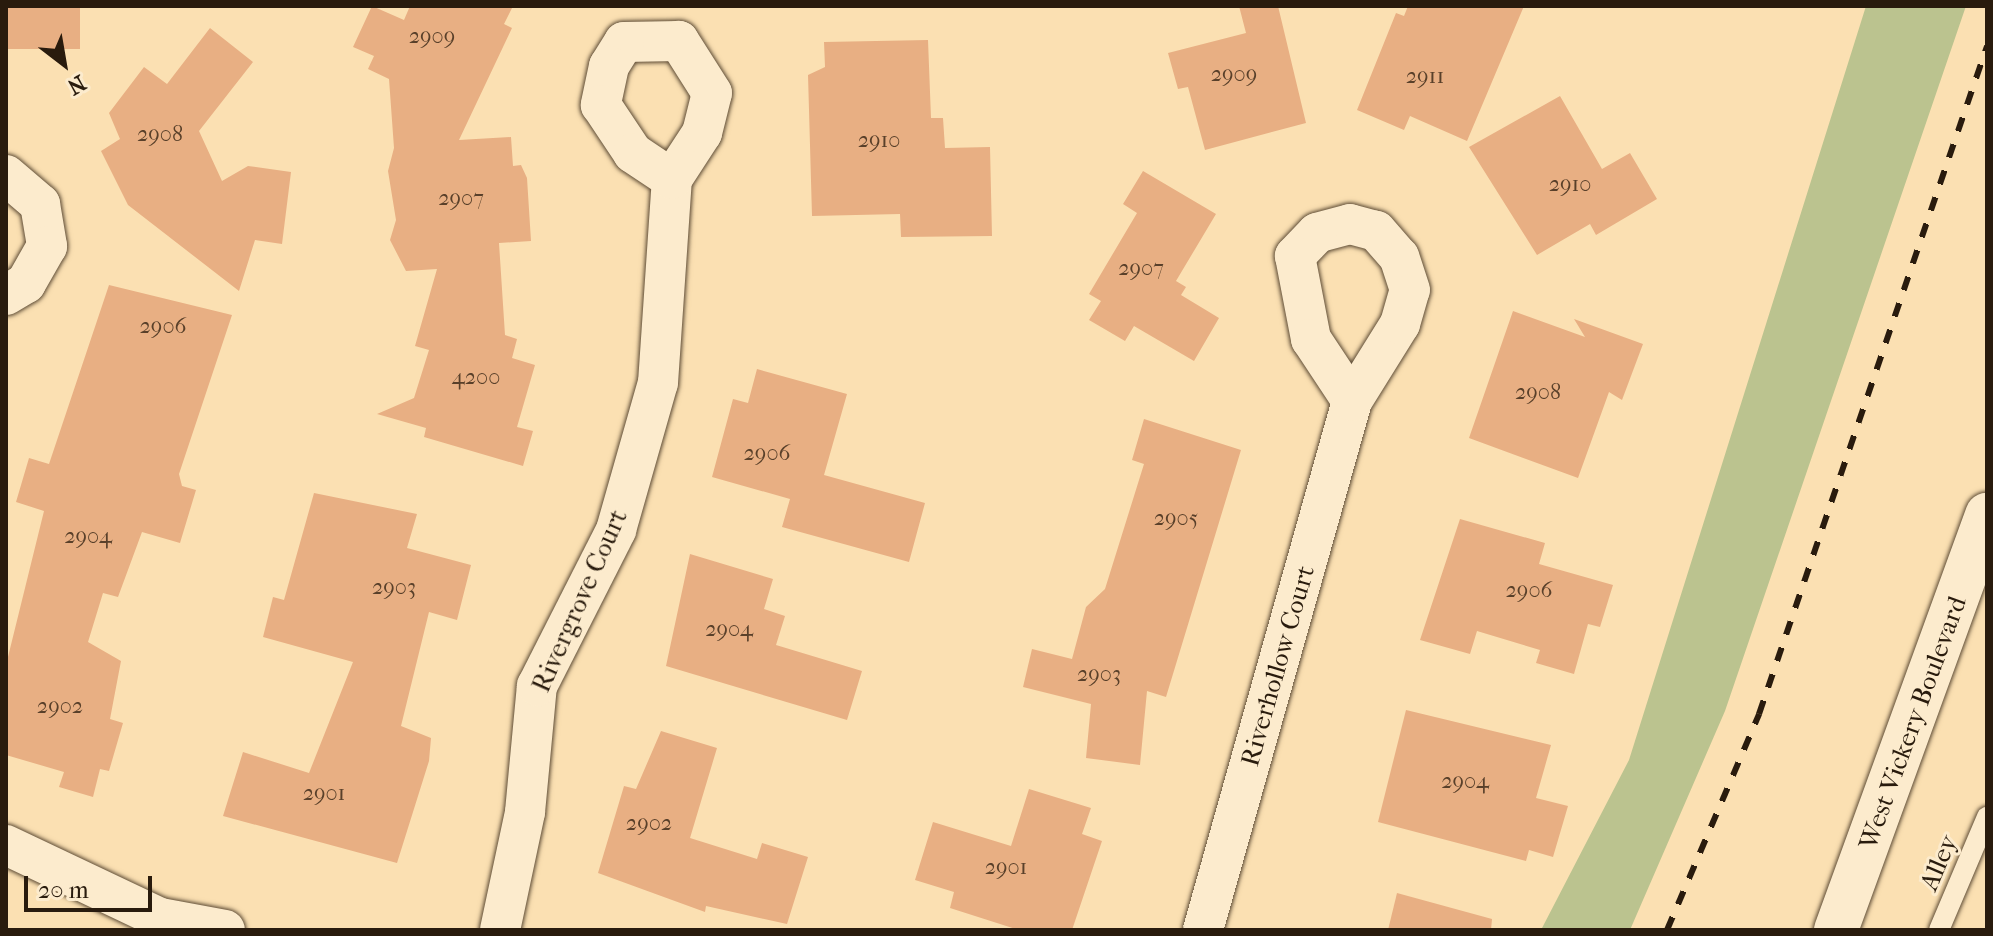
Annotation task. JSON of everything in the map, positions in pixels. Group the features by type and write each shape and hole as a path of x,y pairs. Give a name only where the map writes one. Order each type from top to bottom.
{"main road":[{"name":"West Vickery Boulevard","path":"1836,930 1987,515"}],"street":[{"path":"6,175 40,204 47,246 26,283 6,295"},
{"name":"Rivergrove Court","path":"500,930 525,812 537,686 616,530 658,383 672,179"},
{"name":"Riverhollow Court","path":"1203,930 1352,401"},
{"path":"6,845 160,918 225,930"}],"lane":[{"name":"Alley","path":"1939,930 1987,817"}],"green space":[{"path":"1866,6 1966,6 1725,711 1630,930 1541,930 1629,760"}],"building":[{"path":"6,6 80,6 80,49 6,49"},
{"path":"372,6 404,20 410,6 513,6 504,24 512,28 459,140 511,137 513,166 521,165 527,178 531,241 499,243 505,335 517,339 512,358 535,365 517,427 533,431 523,466 424,437 426,428 377,414 414,398 429,350 415,346 437,269 406,271 390,240 396,220 388,171 394,148 389,79 368,69 374,56 353,47"},
{"path":"1239,6 1278,6 1306,123 1205,150 1188,87 1178,89 1168,53 1246,33"},
{"path":"1408,6 1524,6 1467,141 1410,116 1404,130 1357,110 1396,13 1404,16"},
{"path":"210,28 253,62 199,131 222,181 248,166 291,172 282,244 255,240 239,291 128,205 101,151 120,139 109,113 144,67 167,84"},
{"path":"928,40 931,118 943,118 945,148 990,147 992,236 901,237 900,214 812,216 808,75 825,67 824,42"},
{"path":"1560,96 1602,169 1630,153 1657,199 1596,235 1590,224 1537,255 1469,147"},
{"path":"1143,171 1216,214 1176,281 1186,287 1181,295 1219,318 1194,361 1134,326 1125,341 1089,320 1101,301 1089,294 1137,213 1123,204"},
{"path":"109,285 232,315 179,474 182,486 196,490 180,543 142,532 118,597 103,593 88,642 121,661 110,719 123,723 109,771 100,769 93,797 59,787 64,772 6,755 6,665 44,511 16,502 29,458 49,464"},
{"path":"1513,311 1585,337 1574,319 1643,344 1622,400 1609,392 1578,478 1469,438"},
{"path":"757,369 847,394 824,475 925,503 909,562 782,527 790,499 712,477 733,399 748,403"},
{"path":"1144,419 1241,450 1166,697 1147,691 1140,765 1086,758 1091,704 1023,687 1032,649 1072,659 1086,607 1105,589 1144,464 1132,460"},
{"path":"314,493 417,514 407,548 471,565 457,620 429,612 401,726 431,738 429,761 397,863 223,816 243,752 309,773 353,662 263,637 273,597 284,600"},
{"path":"1460,519 1545,543 1539,564 1613,585 1600,627 1588,624 1574,674 1536,663 1540,650 1477,631 1470,654 1420,640"},
{"path":"690,554 773,579 764,609 785,616 776,645 862,671 847,720 666,666"},
{"path":"1406,710 1551,745 1536,798 1568,806 1553,857 1529,850 1526,861 1378,822"},
{"path":"661,731 717,748 690,838 757,859 762,843 808,857 787,924 706,906 705,912 598,873 624,786 636,789"},
{"path":"1029,789 1091,808 1082,834 1102,841 1072,930 1019,930 950,908 954,892 915,880 933,822 1011,846"},
{"path":"1397,893 1492,919 1491,930 1388,930"}],"railway":[{"path":"1667,930 1759,714 1987,46"}]}
